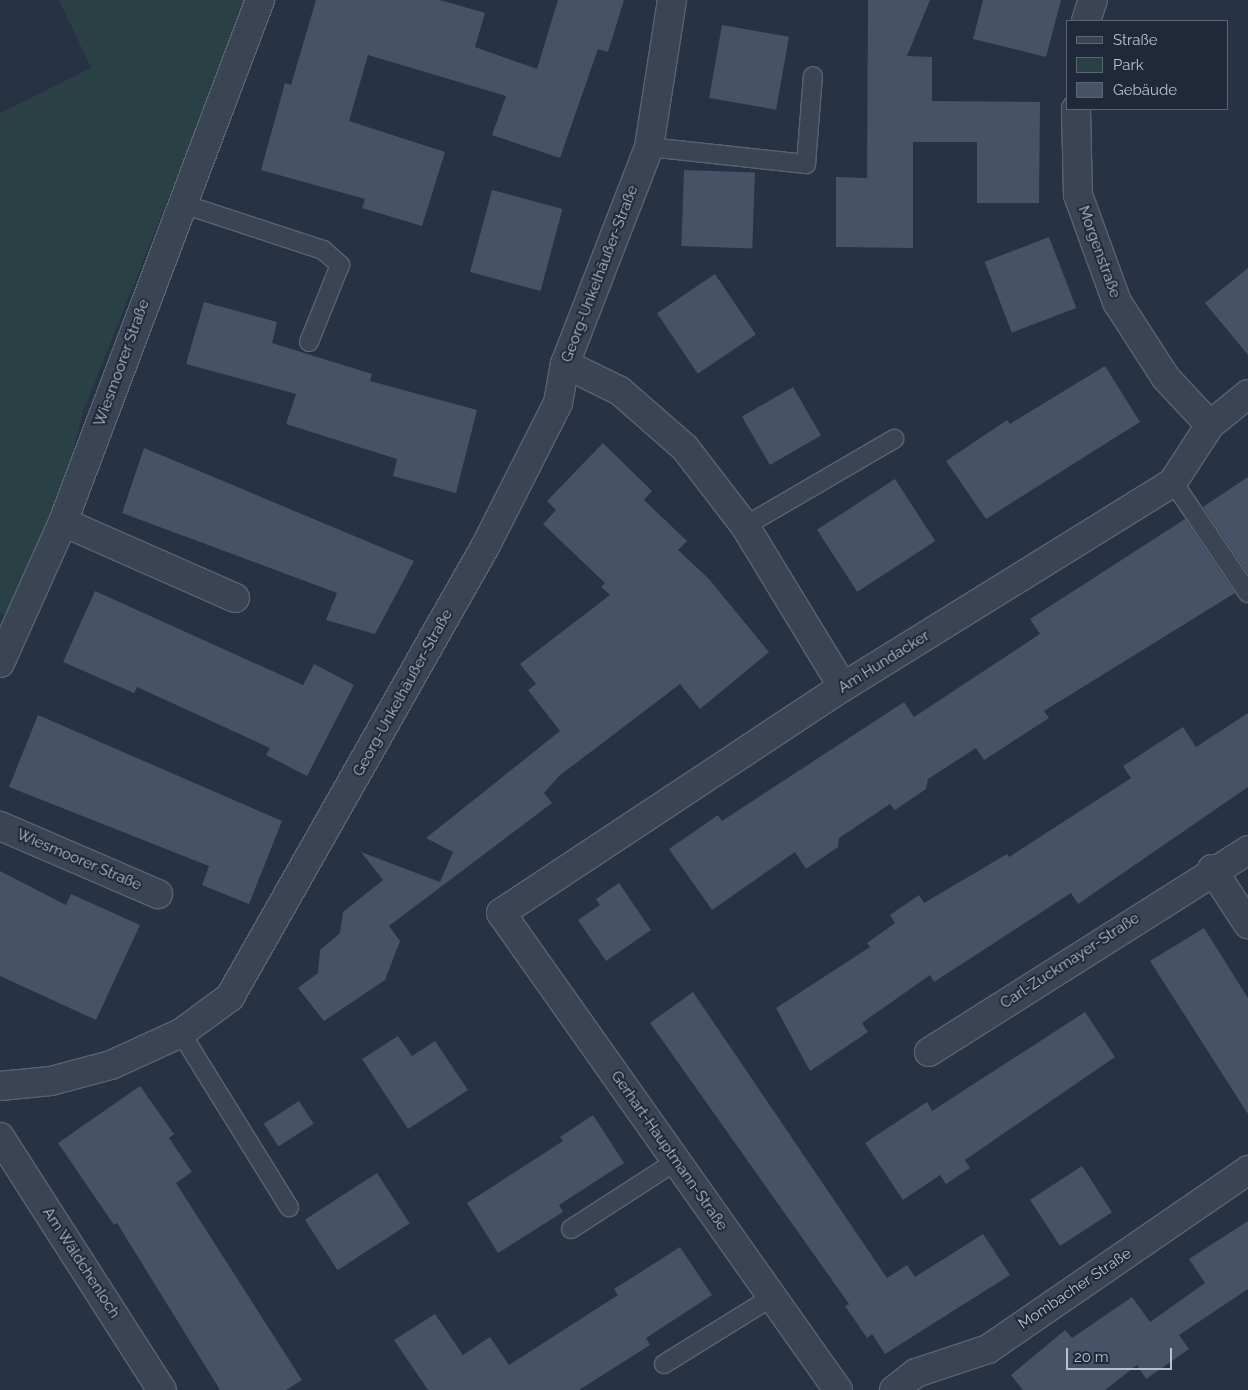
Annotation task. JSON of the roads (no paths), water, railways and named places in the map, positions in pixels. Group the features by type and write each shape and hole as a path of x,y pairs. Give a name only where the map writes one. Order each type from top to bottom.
{"street":[{"name":"Wiesmoorer Straße","path":"0,663 64,522 180,203 260,0"},
{"name":"Georg-Unkelhäußer-Straße","path":"0,1086 51,1081 111,1065 181,1033 230,997 486,545 558,404 565,364 649,147 672,0"},
{"path":"1086,20 1093,0"},
{"name":"Morgenstraße","path":"1076,110 1078,195 1117,302 1166,378 1210,425"},
{"path":"565,364 620,391 685,448 746,526 843,687"},
{"name":"Am Hundacker","path":"501,913 843,687 1173,482 1210,425 1248,394"},
{"path":"64,522 236,598"},
{"name":"Wiesmoorer Straße","path":"0,826 158,894"},
{"name":"Carl-Zuckmayer-Straße","path":"929,1052 1212,869 1248,850"},
{"path":"1212,869 1248,924"},
{"name":"Gerhart-Hauptmann-Straße","path":"501,913 838,1390"},
{"name":"Am Wäldchenloch","path":"0,1137 162,1390"},
{"name":"Mombacher Straße","path":"894,1390 916,1373 988,1349 1248,1170"}],"lane":[{"path":"649,147 806,164 814,76"},
{"path":"180,203 323,250 340,265 309,342"},
{"path":"746,526 894,439"},
{"path":"1173,482 1248,593"},
{"path":"181,1033 289,1206"},
{"path":"571,1229 676,1161"},
{"path":"664,1364 772,1297"}]}
